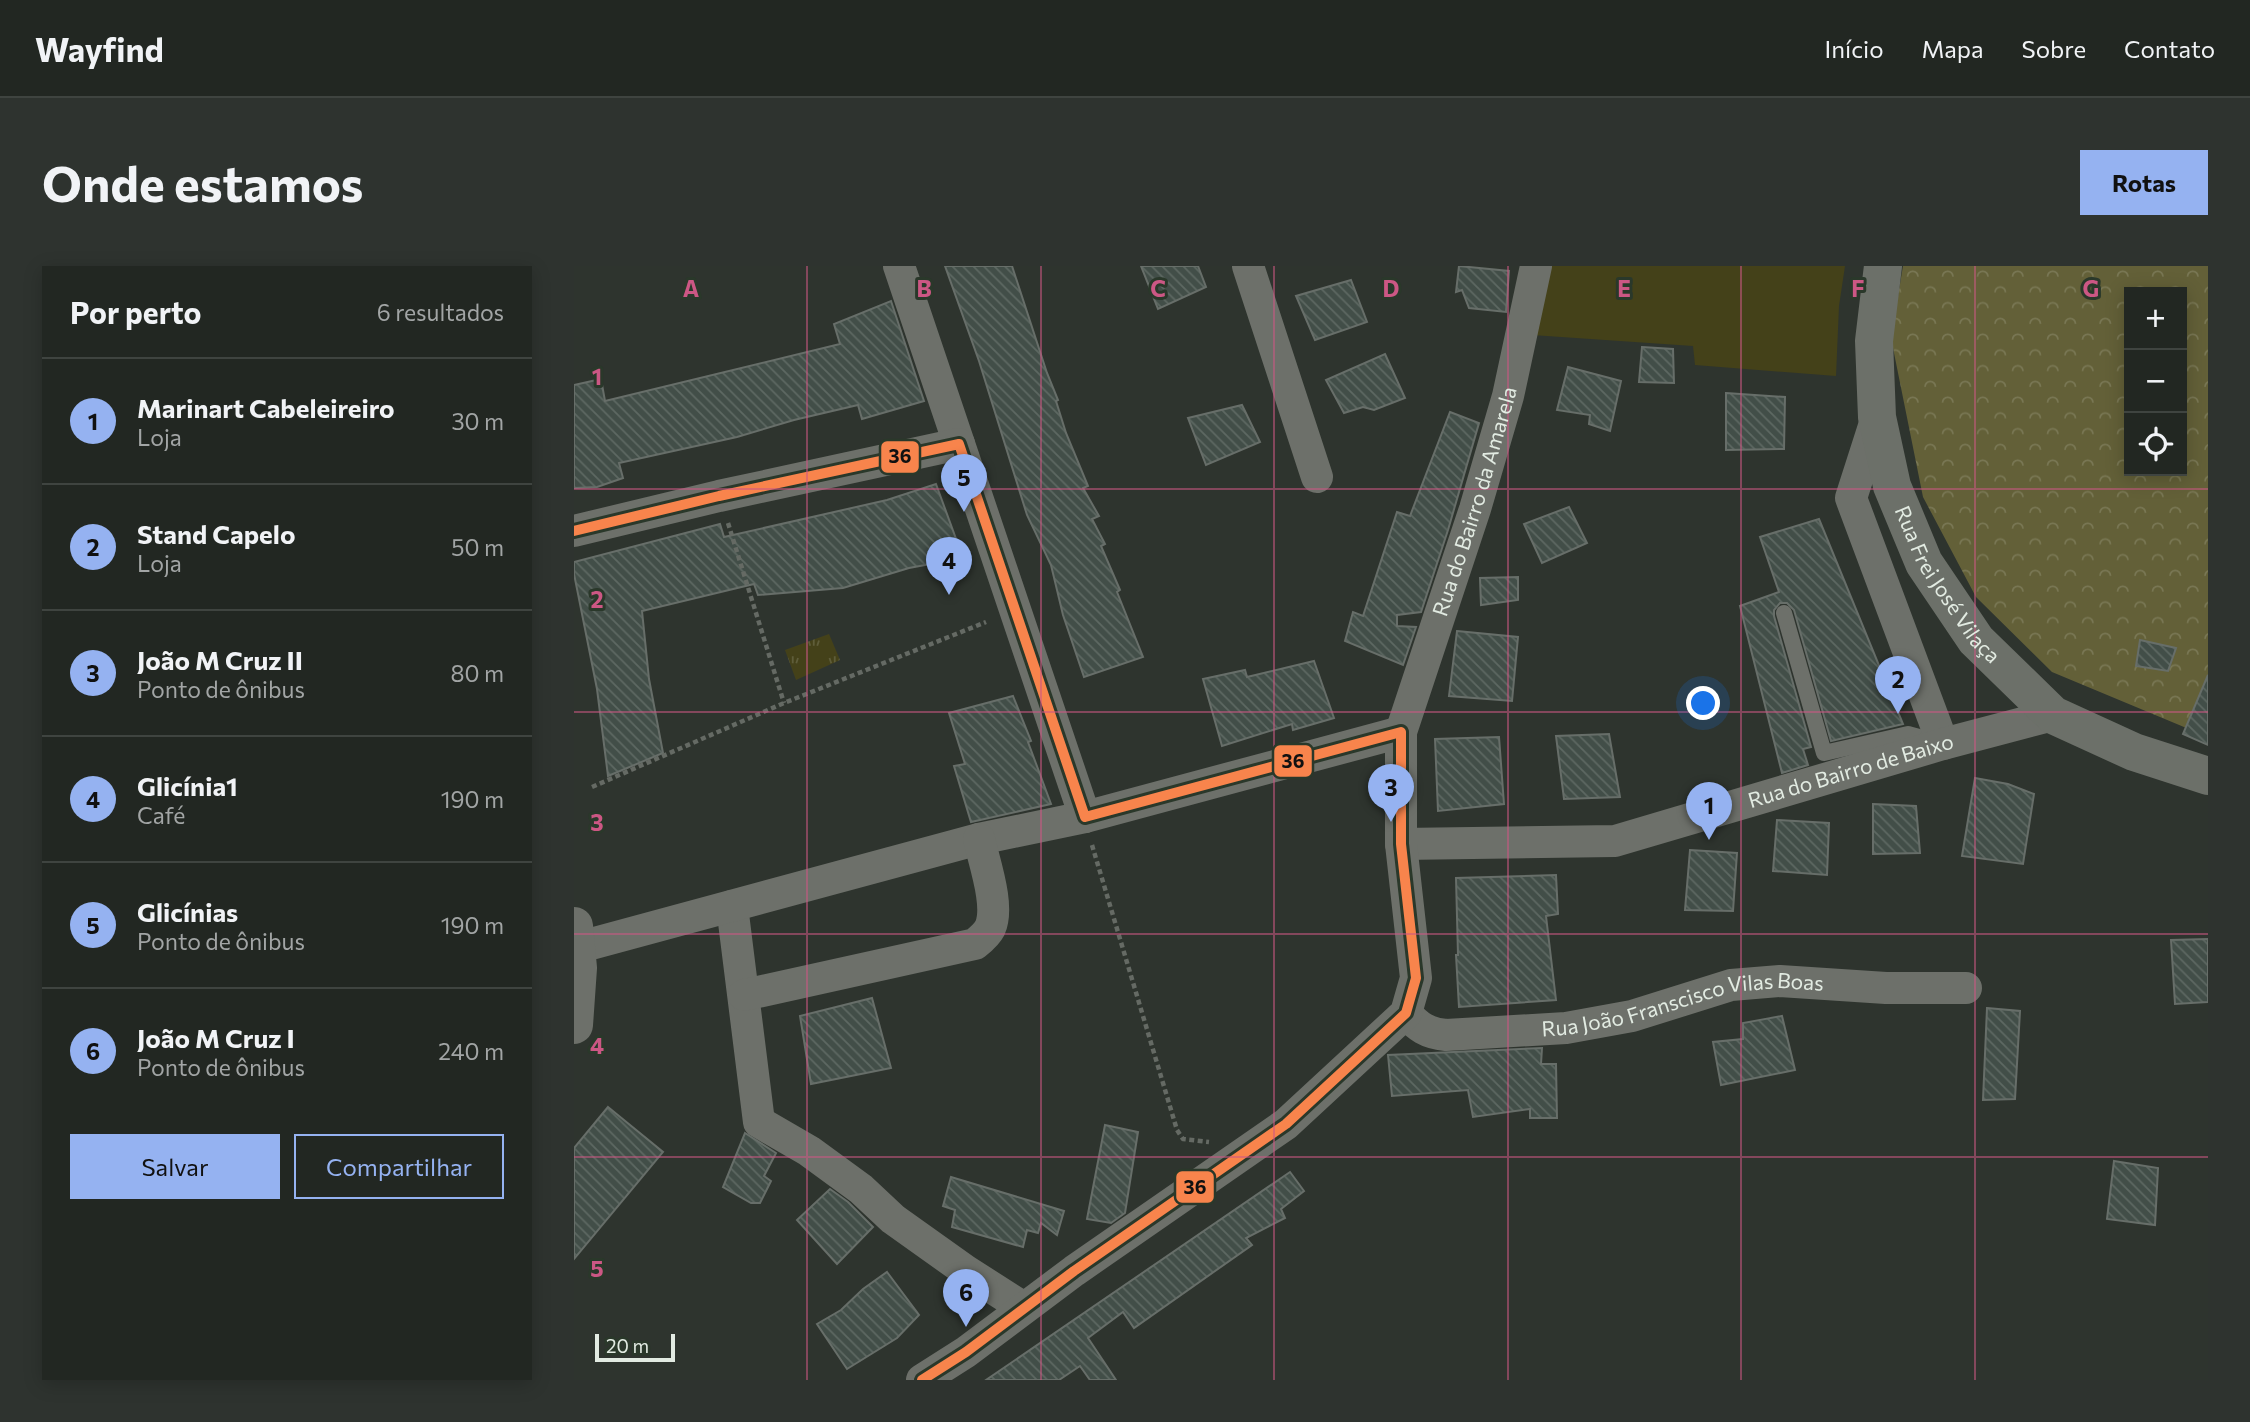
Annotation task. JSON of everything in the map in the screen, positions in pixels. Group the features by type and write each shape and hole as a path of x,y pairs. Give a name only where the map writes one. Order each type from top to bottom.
{"main road":[{"name":"Rua Frei José Vilaça","path":"1884,266 1874,341 1877,417 1892,486 1924,563 1976,640 2053,715 2134,752 2208,776"}],"street":[{"path":"899,266 1085,817"},
{"path":"1248,266 1317,477"},
{"name":"Rua do Bairro da Amarela","path":"1406,1013 1416,978 1401,844 1401,732 1475,509 1508,396 1536,266"},
{"path":"1877,417 1851,498 1943,744"},
{"path":"574,531 719,496 959,444"},
{"name":"Rua do Bairro de Baixo","path":"1401,844 1615,841 1943,744 2053,715"},
{"path":"574,1026 578,968 575,937 732,906 979,839 1085,817 1401,732"},
{"path":"744,995 975,944 989,930 993,918 993,902 979,839"},
{"path":"732,906 759,1122 809,1151 861,1189 893,1219 1024,1308"},
{"name":"Rua João Franscisco Vilas Boas","path":"1406,1013 1418,1027 1432,1034 1446,1035 1566,1028 1632,1016 1731,985 1804,982 1886,988 1966,988"},
{"path":"922,1380 966,1352 1074,1271 1286,1124 1406,1013"}],"lane":[{"path":"1784,613 1824,754 1908,734 1943,744"}],"path":[{"path":"719,496 784,703"},
{"path":"592,787 784,703 985,622"},
{"path":"1085,817 1177,1129 1183,1139 1220,1143 1239,1156"}],"green space":[{"path":"1535,266 1845,266 1839,306 1836,376 1695,365 1693,346 1532,335"},
{"path":"1903,266 2208,266 2208,737 2052,672 1976,597 1923,497 1891,338"},
{"path":"829,634 840,660 796,680 785,650"}],"building":[{"path":"945,266 1012,266 1058,400 1056,401 1066,433 1088,486 1083,488 1099,516 1092,519 1105,544 1101,546 1120,590 1117,592 1143,657 1084,677 1063,615 1051,565 1027,515 979,361"},
{"path":"1141,266 1198,266 1206,287 1158,309"},
{"path":"1459,266 1509,271 1506,312 1469,308 1462,290 1456,292"},
{"path":"1351,280 1367,322 1315,340 1296,296"},
{"path":"891,301 924,401 862,419 858,405 737,437 619,463 623,478 597,487 574,488 574,385 601,379 605,401 840,344 834,324"},
{"path":"1642,347 1673,349 1674,383 1639,382"},
{"path":"1385,354 1405,398 1374,410 1363,407 1344,413 1326,380"},
{"path":"1568,367 1621,381 1610,431 1589,424 1590,415 1557,410"},
{"path":"1726,393 1785,397 1784,449 1726,450"},
{"path":"1242,405 1260,442 1206,465 1188,418"},
{"path":"1450,412 1479,423 1421,612 1397,615 1397,626 1416,627 1403,665 1345,641 1353,612 1363,616 1397,512 1410,516"},
{"path":"936,484 963,558 909,568 843,588 758,595 754,584 642,611 649,679 663,753 608,776 597,689 574,574 574,562 720,524 724,537 887,500"},
{"path":"1569,507 1587,543 1542,563 1524,524"},
{"path":"1819,519 1903,724 1831,741 1794,610 1787,603 1780,603 1774,610 1774,616 1811,747 1803,749 1808,765 1782,773 1740,606 1779,592 1760,537"},
{"path":"1518,577 1518,600 1481,605 1480,578"},
{"path":"1457,631 1518,637 1512,701 1449,696"},
{"path":"2140,640 2176,648 2168,671 2136,666"},
{"path":"1314,661 1334,718 1293,730 1292,724 1222,746 1203,679 1245,670 1247,677"},
{"path":"2208,675 2208,745 2183,734"},
{"path":"1013,696 1051,804 971,822 954,766 965,764 949,713"},
{"path":"1609,734 1620,797 1564,799 1556,736"},
{"path":"1499,737 1504,804 1438,811 1435,739"},
{"path":"1975,778 2008,784 2034,794 2023,864 1962,856"},
{"path":"1873,804 1916,806 1920,853 1873,854"},
{"path":"1777,820 1829,823 1827,875 1773,871"},
{"path":"1690,850 1737,853 1733,911 1685,910"},
{"path":"1556,875 1558,914 1546,916 1556,1000 1459,1007 1456,878"},
{"path":"2208,939 2208,1002 2175,1004 2171,940"},
{"path":"872,998 891,1068 811,1084 800,1016"},
{"path":"1987,1008 2020,1011 2015,1099 1983,1100"},
{"path":"1782,1016 1795,1070 1721,1085 1713,1042 1743,1039 1743,1023"},
{"path":"1542,1048 1541,1064 1556,1064 1557,1118 1530,1118 1530,1109 1473,1117 1468,1090 1392,1096 1388,1055"},
{"path":"608,1107 663,1152 574,1259 574,1148"},
{"path":"1105,1125 1138,1132 1125,1213 1111,1223 1087,1219"},
{"path":"745,1133 776,1153 764,1176 771,1181 760,1203 751,1203 723,1187"},
{"path":"2114,1161 2158,1168 2155,1225 2107,1219"},
{"path":"1290,1172 1304,1191 1281,1209 1285,1218 1246,1238 1252,1245 1134,1328 1123,1312 1088,1338 1116,1380 1090,1380 1080,1366 1059,1380 986,1380"},
{"path":"951,1177 1064,1211 1057,1235 1041,1223 1038,1233 1027,1230 1023,1247 952,1227 955,1210 943,1206"},
{"path":"830,1189 848,1202 873,1227 837,1264 797,1220"},
{"path":"887,1272 919,1315 897,1338 847,1369 817,1324 841,1310 863,1289"}],"transit line":[{"name":"36","path":"574,531 719,496 959,444 1085,817 1401,732 1401,844 1416,978 1406,1013 1286,1124 1074,1271 966,1352 922,1380"}],"place":[{"name":"Glicínias","path":"964,512"},
{"name":"Glicínia1","path":"949,595"},
{"name":"Stand Capelo","path":"1898,714"},
{"name":"João M Cruz II","path":"1391,822"},
{"name":"Marinart Cabeleireiro","path":"1709,840"},
{"name":"João M Cruz I","path":"966,1327"}]}
